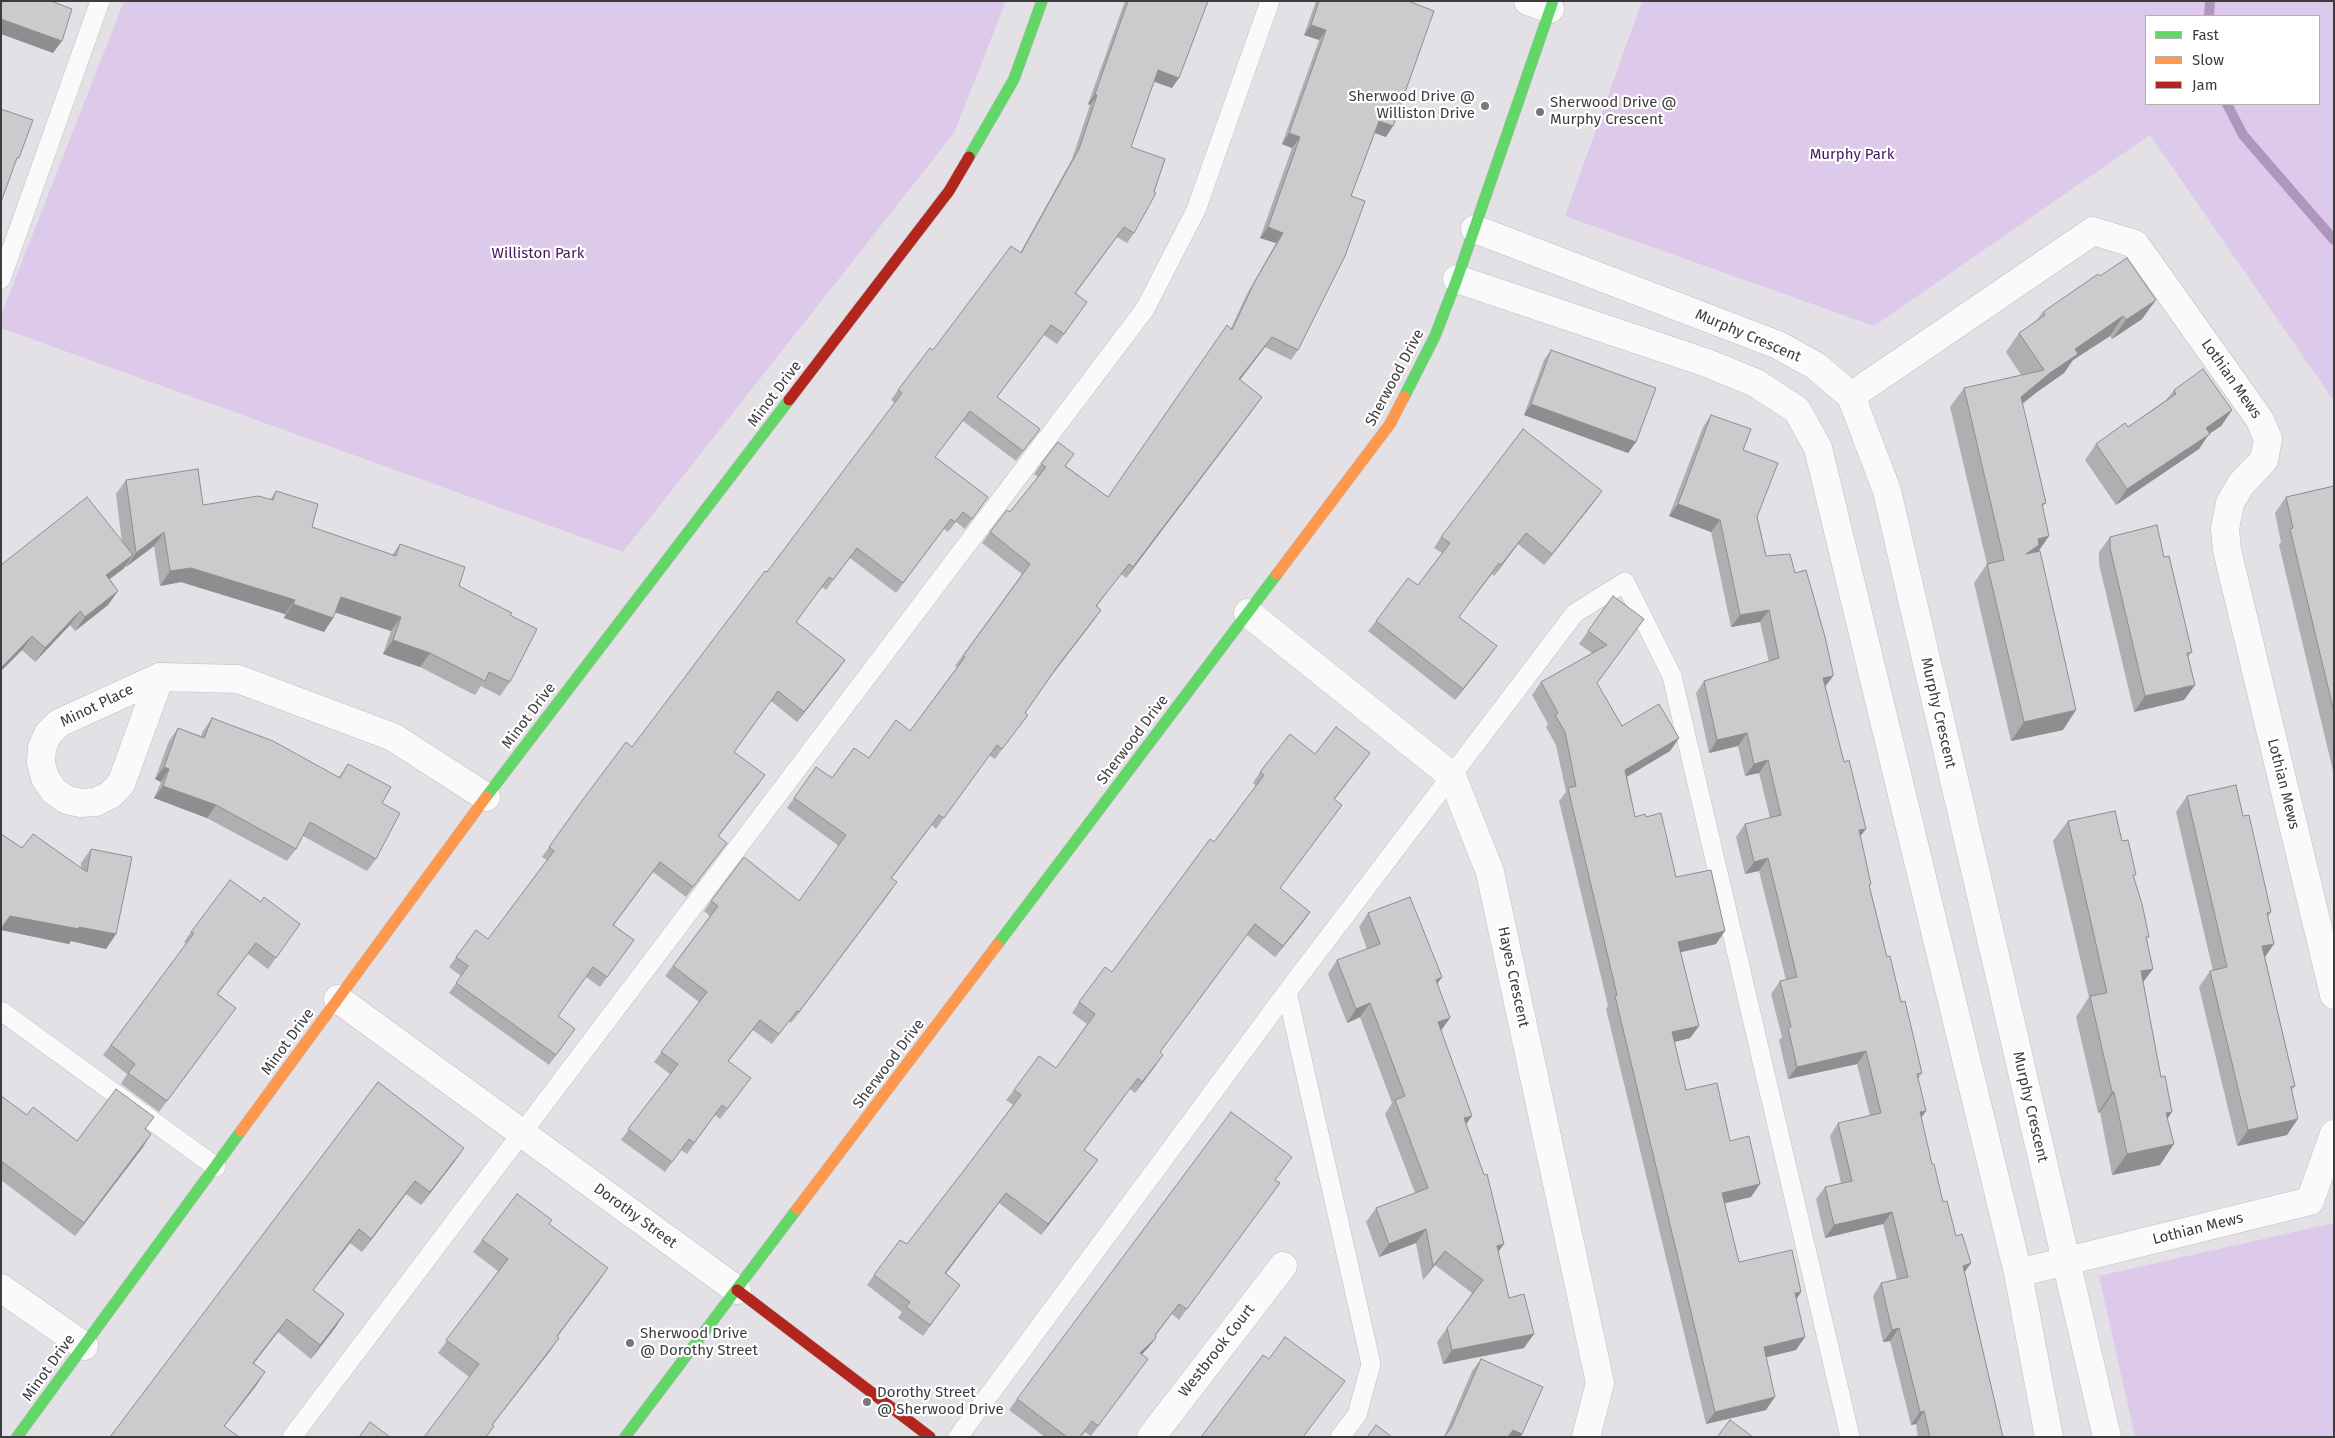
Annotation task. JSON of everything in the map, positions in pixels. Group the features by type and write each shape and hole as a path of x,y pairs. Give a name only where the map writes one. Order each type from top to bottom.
{"street":[{"name":"Minot Drive","path":"17,1437 486,797 949,191 1014,79 1042,1"},
{"name":"Sherwood Drive","path":"625,1437 1390,424 1435,336 1457,279 1475,229 1544,4"},
{"name":"Murphy Crescent","path":"1475,229 1778,345 1816,366 1851,396 1887,491 2107,1437"},
{"name":"Lothian Mews","path":"1851,396 2093,231 2135,244 2260,420 2268,440 2264,460 2241,484 2230,504 2225,529 2226,550 2334,996"},
{"path":"1457,279 1706,363 1756,382 1797,410 1818,448 2018,1273 2049,1437"},
{"name":"Hayes Crescent","path":"1248,613 1452,776 1490,872 1600,1382 1586,1437"},
{"name":"Minot Place","path":"160,677 121,784 110,795 96,802 81,803 67,800 54,791 45,778 41,763 42,748 48,734 59,723 160,677 238,679 393,736 486,797"},
{"name":"Dorothy Street","path":"338,999 737,1290 930,1437"},
{"name":"Lothian Mews","path":"2018,1273 2310,1201 2334,1134"},
{"name":"Westbrook Court","path":"1151,1437 1283,1266"},
{"path":"1,1288 84,1346"}],"lane":[{"path":"1,279 100,1"},
{"path":"292,1437 520,1132 1145,309 1196,210 1270,1"},
{"path":"958,1437 1287,992 1575,614 1625,582 1672,676 1850,1437"},
{"path":"1287,992 1371,1364 1357,1415 1340,1437"},
{"path":"1,1011 216,1167"}],"green space":[{"name":"Williston Park","path":"124,1 1006,1 954,133 623,552 1,328 1,315"},
{"name":"Murphy Park","path":"1642,1 2334,1 2334,401 2150,135 1874,326 1565,216"},
{"path":"2334,1223 2334,1437 2135,1437 2099,1276"}],"building":[{"path":"1,1 51,1 72,9 62,41 1,19"},
{"path":"1128,1 1208,1 1179,78 1158,70 1131,147 1165,159 1154,192 1156,193 1134,233 1124,227 1075,293 1087,302 1064,334 1051,325 997,397 1040,429 1023,451 970,411 935,457 988,497 972,519 963,512 955,522 951,519 903,583 857,548 833,580 829,577 796,622 845,660 804,712 778,691 734,752 765,775 718,836 727,843 693,887 660,862 613,925 634,940 607,977 593,967 558,1016 575,1029 556,1055 456,983 468,966 456,957 476,930 488,939 554,851 549,847 581,802 626,742 632,747 765,571 767,572 902,393 898,390 930,348 933,350 1011,246 1021,253 1079,149 1097,95 1095,94"},
{"path":"1319,1 1408,1 1434,11 1393,126 1379,121 1351,196 1365,201 1345,256 1298,350 1272,337 1239,379 1262,397 1133,567 1129,564 1096,606 1101,610 1057,667 1025,713 1028,715 1002,749 997,745 944,818 939,815 891,878 897,882 799,1012 797,1011 779,1034 760,1020 728,1061 751,1078 727,1109 722,1105 694,1143 689,1139 672,1162 628,1129 678,1064 661,1052 707,992 673,966 718,906 711,901 744,857 799,901 846,835 794,798 816,767 832,778 854,748 869,758 896,720 910,731 965,657 963,656 1030,564 990,532 1007,510 1010,512 1046,467 1041,464 1058,442 1074,454 1065,466 1108,497 1227,325 1232,330 1254,283 1283,233 1268,227 1300,137 1289,133 1326,30 1311,25"},
{"path":"1,109 33,120 1,202"},
{"path":"2127,258 2156,300 2126,320 2123,316 2075,349 2078,354 2050,373 2021,397 2046,503 2042,504 2049,536 2038,539 2039,545 2026,554 2040,551 2076,710 2024,722 1987,564 2004,560 1964,388 2044,370 2019,333 2045,315 2043,312 2098,274 2100,276"},
{"path":"1551,350 1656,388 1636,442 1531,404"},
{"path":"2203,369 2232,410 2206,428 2210,434 2127,489 2096,444 2125,423 2128,427 2176,394 2174,390"},
{"path":"1711,415 1751,429 1743,450 1778,463 1757,517 1766,556 1790,554 1795,573 1806,570 1825,637 1833,676 1823,678 1844,762 1849,760 1866,829 1859,830 1871,884 1869,885 1887,957 1890,956 1901,1002 1905,1001 1922,1073 1917,1074 1926,1111 1920,1112 1932,1164 1934,1164 1943,1202 1947,1201 1956,1236 1962,1234 1971,1263 1963,1266 2003,1437 1930,1437 1924,1411 1920,1412 1899,1328 1892,1330 1881,1283 1908,1277 1892,1212 1834,1225 1825,1187 1852,1181 1838,1123 1881,1113 1866,1051 1797,1067 1788,1028 1791,1027 1780,981 1797,977 1768,858 1754,862 1745,824 1781,815 1768,760 1754,764 1747,733 1717,740 1704,681 1779,658 1769,610 1740,615 1720,520 1678,504"},
{"path":"1523,429 1602,491 1552,554 1526,533 1501,565 1499,563 1459,617 1497,646 1463,689 1376,621 1408,578 1418,585 1450,543 1441,537"},
{"path":"198,469 203,505 258,496 273,500 276,491 318,504 312,527 396,556 400,544 465,567 459,586 512,613 510,615 537,629 510,682 489,672 485,681 430,653 393,640 401,617 341,597 333,618 293,604 295,600 191,568 170,571 164,532 136,553 126,480"},
{"path":"2334,486 2334,712 2290,529 2293,528 2286,497"},
{"path":"87,497 133,555 106,575 118,591 85,617 80,611 45,648 32,636 1,668 1,565"},
{"path":"2157,525 2164,557 2169,556 2192,652 2187,653 2195,685 2145,696 2110,548 2110,537"},
{"path":"1613,596 1644,619 1597,683 1622,726 1659,704 1679,738 1625,770 1635,817 1645,814 1646,817 1661,813 1676,877 1711,870 1725,931 1678,942 1699,1026 1672,1032 1686,1090 1717,1083 1730,1141 1749,1136 1760,1184 1722,1193 1739,1262 1792,1250 1801,1292 1795,1293 1805,1337 1764,1347 1775,1397 1715,1412 1615,996 1617,995 1568,788 1576,786 1565,732 1555,715 1558,713 1541,682 1607,645 1588,631"},
{"path":"212,718 273,741 340,778 348,764 391,787 382,803 400,813 376,859 310,822 296,849 216,805 163,786 169,769 164,767 178,728 204,738"},
{"path":"1336,727 1370,753 1334,799 1342,805 1280,888 1310,912 1283,946 1255,924 1160,1052 1163,1055 1142,1082 1138,1078 1084,1150 1098,1160 1048,1224 1006,1193 945,1273 960,1285 930,1325 906,1307 910,1302 874,1275 900,1240 907,1244 1021,1095 1014,1090 1039,1056 1056,1068 1095,1014 1079,1002 1105,967 1112,972 1210,839 1214,842 1264,775 1260,772 1290,734 1315,754"},
{"path":"2236,785 2243,816 2249,815 2271,912 2267,913 2274,944 2262,946 2295,1086 2291,1087 2298,1119 2248,1130 2210,971 2227,967 2187,796"},
{"path":"2115,811 2122,841 2128,840 2136,875 2133,875 2149,937 2146,937 2153,969 2141,971 2161,1077 2165,1076 2172,1112 2166,1113 2174,1144 2127,1154 2090,996 2107,993 2068,821"},
{"path":"1,834 22,848 33,834 87,872 91,849 132,857 116,934 10,916 2,927"},
{"path":"230,880 261,902 264,897 300,924 276,958 256,943 217,994 236,1008 167,1101 128,1073 135,1064 111,1045 194,933 191,932"},
{"path":"1410,897 1442,977 1436,980 1450,1018 1438,1022 1472,1116 1464,1118 1484,1175 1487,1174 1504,1244 1497,1246 1509,1298 1524,1294 1534,1334 1452,1350 1447,1328 1483,1280 1445,1251 1433,1266 1426,1229 1389,1244 1376,1208 1428,1188 1395,1100 1405,1096 1370,1003 1356,1009 1337,960 1380,944 1368,913"},
{"path":"378,1082 464,1148 430,1192 415,1181 371,1239 359,1229 313,1290 344,1314 320,1345 287,1319 253,1363 265,1372 224,1426 239,1437 110,1437"},
{"path":"116,1089 154,1117 145,1129 151,1134 84,1223 1,1161 1,1096 27,1115 33,1107 77,1141"},
{"path":"1231,1112 1292,1157 1275,1180 1280,1183 1187,1309 1179,1304 1155,1335 1156,1338 1140,1353 1148,1359 1098,1426 1092,1421 1080,1437 1067,1437 1017,1399"},
{"path":"517,1194 552,1220 549,1224 608,1268 557,1336 559,1338 492,1425 494,1426 486,1437 424,1437 479,1364 446,1340 508,1259 482,1240"},
{"path":"1285,1337 1345,1381 1303,1437 1201,1437 1263,1355 1269,1359"},
{"path":"1481,1359 1543,1387 1522,1434 1513,1430 1508,1437 1444,1437 1451,1428"},
{"path":"1730,1420 1753,1437 1717,1437"},
{"path":"370,1422 390,1437 359,1437"},
{"path":"1376,1425 1392,1437 1367,1437"}],"waterway":[{"path":"2209,15 2210,1"},
{"path":"2228,105 2243,135 2334,240"}],"traffic: fast":[{"path":"969,157 1014,79 1042,1"},
{"path":"1404,397 1435,336 1457,279 1553,1"},
{"path":"486,797 789,400"},
{"path":"997,945 1277,574"},
{"path":"17,1437 241,1131"},
{"path":"625,1437 797,1209"}],"traffic: slow":[{"path":"1277,574 1390,424 1404,397"},
{"path":"241,1131 486,797"},
{"path":"797,1209 997,945"}],"traffic: jam":[{"path":"789,400 949,191 969,157"},
{"path":"737,1290 930,1437"}],"place":[{"name":"Sherwood Drive @ Williston Drive","path":"1485,106"},
{"name":"Sherwood Drive @ Murphy Crescent","path":"1540,112"},
{"name":"Sherwood Drive @ Dorothy Street","path":"630,1343"},
{"name":"Dorothy Street @ Sherwood Drive","path":"867,1402"}]}
